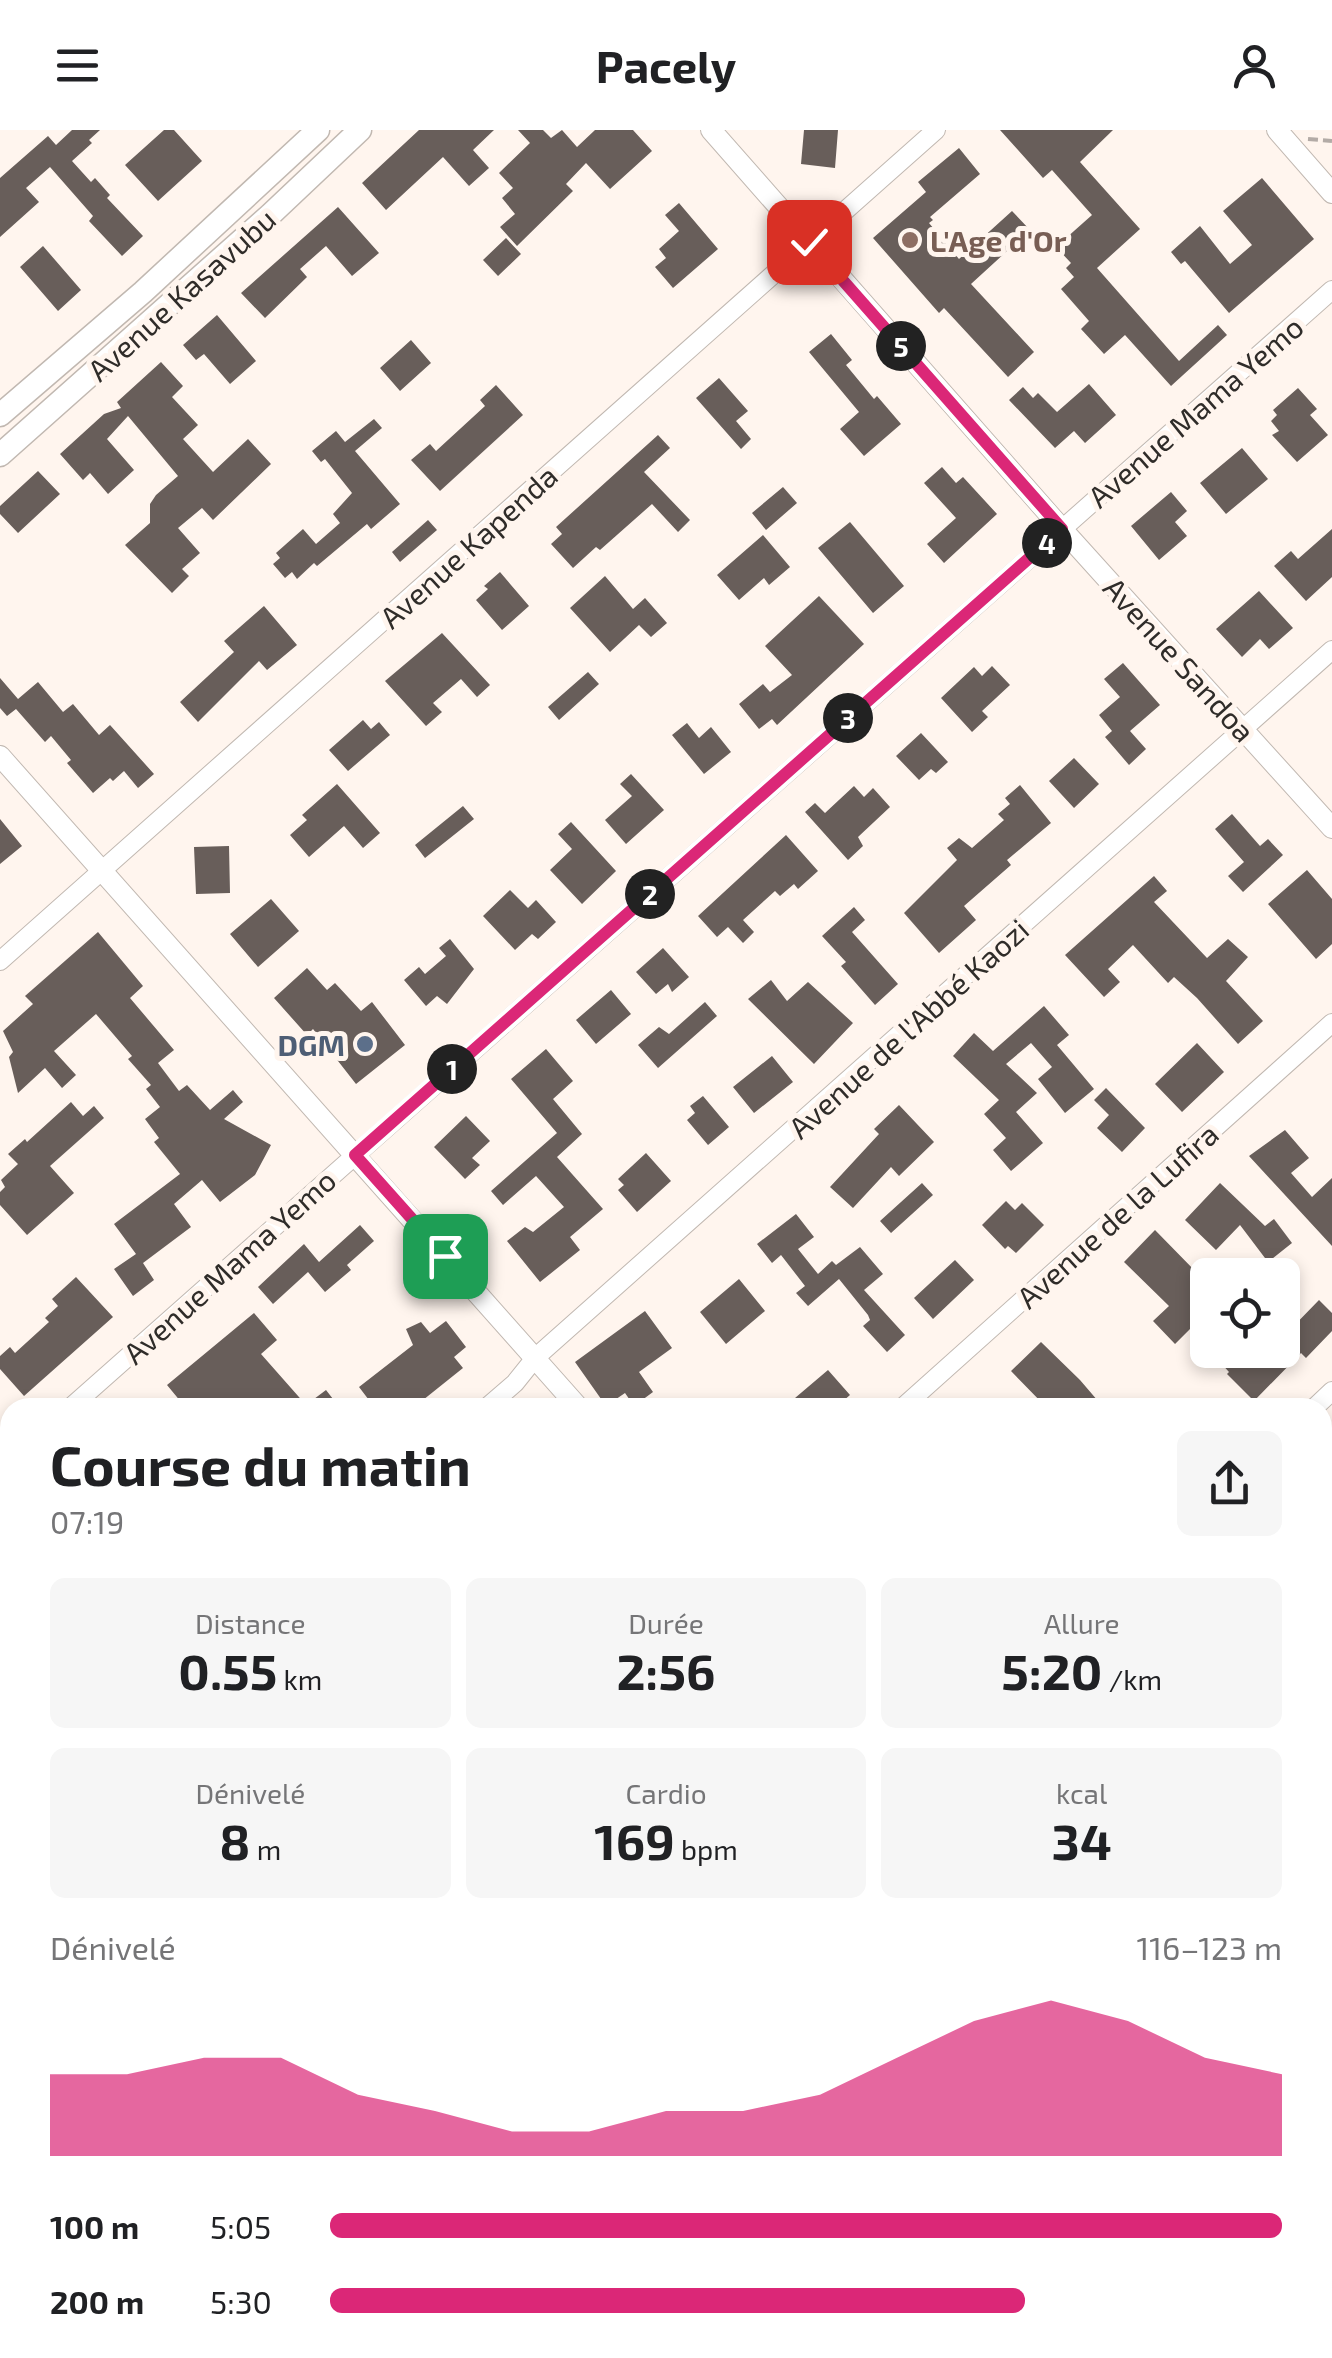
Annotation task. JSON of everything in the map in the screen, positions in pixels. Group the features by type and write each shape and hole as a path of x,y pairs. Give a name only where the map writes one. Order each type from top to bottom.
{"main road":[{"name":"Avenue Kasavubu","path":"0,415 143,292 318,130"},
{"name":"Avenue Kasavubu","path":"0,454 270,216 360,130"}],"street":[{"name":"Avenue Sandoa","path":"711,130 1332,828"},
{"name":"Avenue Kapenda","path":"0,961 936,130"},
{"path":"1277,130 1332,193"},
{"name":"Avenue Mama Yemo","path":"81,1398 1332,290"},
{"name":"Avenue de l'Abbé Kaozi","path":"497,1398 535,1358 1332,650"},
{"path":"0,756 570,1398"},
{"name":"Avenue de la Lufira","path":"913,1398 1332,1022"}],"building":[{"path":"72,130 100,130 72,161 91,182 95,178 110,195 107,198 143,236 122,256 89,221 93,216 50,167 26,188 39,202 0,237 0,178 48,136 56,145"},
{"path":"164,130 174,130 202,161 158,201 125,165"},
{"path":"419,130 494,130 473,150 489,168 469,186 443,157 386,210 362,183"},
{"path":"518,130 543,130 551,138 562,130 577,147 595,130 633,130 652,151 610,189 586,163 566,184 573,191 517,246 500,227 515,214 502,198 513,188 499,173 530,143"},
{"path":"804,130 838,130 835,168 801,164"},
{"path":"1000,130 1113,130 1080,162 1140,229 1097,268 1179,361 1218,325 1227,335 1171,386 1125,335 1104,354 1081,329 1089,321 1061,289 1074,277 1066,268 1071,263 1056,247 1092,215 1052,170 1043,178"},
{"path":"959,148 980,174 930,217 933,220 929,223 959,259 1012,211 1030,230 971,284 1034,352 1008,377 944,308 939,313 873,238 926,192 918,182"},
{"path":"1262,178 1314,239 1229,313 1185,261 1181,264 1171,252 1200,226 1230,264 1252,245 1223,211"},
{"path":"679,203 718,249 673,288 655,267 666,258 659,249 679,231 665,215"},
{"path":"338,207 379,253 352,276 326,246 300,269 307,277 265,318 241,293"},
{"path":"506,238 521,254 498,276 483,260"},
{"path":"43,246 81,290 58,311 20,267"},
{"path":"217,315 256,361 230,384 204,354 196,360 183,345"},
{"path":"831,334 852,360 846,365 901,424 864,456 840,429 859,412 809,352"},
{"path":"411,340 431,363 400,391 380,368"},
{"path":"161,362 183,386 172,397 198,425 183,439 213,472 248,439 271,464 213,520 202,508 178,528 200,553 182,569 189,576 172,593 125,545 150,523 150,504 178,476 128,416 107,439 134,470 108,494 90,473 83,480 60,454 104,414 121,408 117,402"},
{"path":"719,378 748,411 736,421 751,439 741,449 696,398"},
{"path":"1089,384 1116,415 1085,443 1074,431 1055,448 1009,400 1023,387 1033,398 1038,393 1057,412"},
{"path":"496,385 523,415 440,491 411,460 430,444 436,451 485,406 480,400"},
{"path":"1298,388 1317,409 1310,415 1328,435 1297,462 1272,435 1279,431 1271,421 1277,415 1273,410"},
{"path":"374,419 382,428 355,451 400,504 371,529 367,524 297,579 292,572 285,578 273,564 280,558 276,553 303,529 316,544 340,523 333,514 352,493 325,459 321,462 312,451 336,431 345,442"},
{"path":"658,435 670,448 644,472 690,520 678,532 652,504 600,550 596,547 573,568 551,544 562,534 556,527"},
{"path":"1242,448 1268,479 1226,514 1200,483"},
{"path":"942,467 956,483 963,477 997,514 944,563 927,544 956,518 924,483"},
{"path":"38,471 60,494 18,533 0,514 0,506"},
{"path":"783,487 797,503 766,530 752,513"},
{"path":"1171,492 1187,511 1175,522 1187,536 1159,560 1131,526"},
{"path":"428,520 437,530 400,562 392,552"},
{"path":"850,522 904,586 873,613 818,548"},
{"path":"1332,529 1332,577 1306,601 1274,566 1291,551 1298,559"},
{"path":"763,535 790,567 769,585 764,578 739,600 717,575"},
{"path":"500,572 529,606 502,630 476,600 488,589 484,586"},
{"path":"605,576 633,609 645,598 667,623 651,637 639,625 610,652 570,608"},
{"path":"1259,591 1293,628 1269,649 1260,639 1242,657 1216,629"},
{"path":"819,596 864,644 777,725 772,719 759,729 739,704 763,684 770,692 792,675 765,646"},
{"path":"264,606 297,645 267,670 259,661 198,722 180,702 234,652 224,641"},
{"path":"442,633 490,685 477,697 461,679 433,703 442,712 426,726 385,681"},
{"path":"1123,663 1160,705 1130,731 1146,749 1129,765 1105,737 1112,731 1099,715 1120,697 1104,679"},
{"path":"992,666 1010,685 982,711 988,717 972,732 941,698 974,667 982,676"},
{"path":"588,672 599,684 559,720 548,707"},
{"path":"0,678 18,699 38,682 63,712 73,704 99,735 110,725 154,774 138,788 124,771 93,793 67,763 71,760 51,736 45,742 16,709 7,716 0,708"},
{"path":"363,720 371,729 379,722 390,735 348,771 329,750"},
{"path":"687,723 699,738 711,727 731,752 704,774 672,735"},
{"path":"921,733 948,762 936,773 931,769 919,780 896,756"},
{"path":"1074,758 1099,784 1074,808 1049,781"},
{"path":"631,774 664,810 626,844 605,820 632,796 620,784"},
{"path":"337,784 380,833 363,848 344,826 309,857 290,835 307,820 302,815"},
{"path":"1020,785 1051,823 1007,860 1011,865 964,906 976,920 939,953 904,913 957,860 947,848 959,838 972,848 1004,820 998,814 1010,804 1005,798"},
{"path":"854,786 864,797 873,788 890,807 858,837 863,846 848,860 805,812 815,803 825,813"},
{"path":"463,806 474,819 425,858 415,845"},
{"path":"1232,814 1260,846 1268,839 1283,855 1243,892 1228,876 1244,862 1215,829"},
{"path":"0,819 22,846 0,864"},
{"path":"571,822 616,871 582,904 550,870 572,849 558,834"},
{"path":"786,835 818,871 798,889 794,884 780,896 775,891 743,920 754,932 743,943 728,927 717,937 698,916"},
{"path":"229,846 230,893 196,894 194,847"},
{"path":"1307,870 1332,899 1332,944 1316,959 1268,904"},
{"path":"1154,876 1167,891 1154,902 1207,958 1228,939 1248,957 1226,981 1263,1021 1238,1044 1197,998 1174,977 1168,983 1133,945 1108,969 1120,982 1104,997 1065,955"},
{"path":"510,890 528,908 536,900 556,922 538,939 532,934 515,950 483,916"},
{"path":"271,899 299,931 258,967 230,934"},
{"path":"854,907 865,920 852,932 898,984 875,1005 841,966 846,962 822,936"},
{"path":"98,932 143,986 130,998 174,1050 158,1063 179,1091 187,1085 210,1110 233,1090 243,1102 224,1119 271,1145 255,1175 220,1202 202,1180 174,1204 191,1227 143,1263 154,1280 133,1296 114,1269 136,1254 114,1224 180,1174 154,1142 159,1138 145,1119 160,1107 146,1089 151,1085 96,1014 54,1051 76,1075 62,1088 45,1068 18,1093 9,1057 13,1052 3,1031 33,1004 25,996"},
{"path":"450,939 474,969 447,1004 437,996 426,1006 404,980 419,967 425,974 446,956 439,948"},
{"path":"663,948 689,977 672,992 668,984 656,994 636,972"},
{"path":"307,968 327,990 335,983 361,1011 372,1002 405,1045 356,1084 313,1029 307,1035 274,998"},
{"path":"771,980 787,1001 808,982 853,1023 814,1064 748,999"},
{"path":"611,990 631,1014 596,1044 576,1020"},
{"path":"705,1002 717,1016 658,1068 638,1045 659,1027 669,1034"},
{"path":"1044,1006 1069,1035 1057,1045 1094,1089 1065,1113 1038,1079 1052,1067 1031,1043 1006,1064 1037,1093 1016,1112 1043,1143 1011,1171 993,1150 1006,1138 984,1114 999,1100 953,1056 974,1033 993,1051"},
{"path":"1197,1043 1224,1072 1182,1112 1155,1084"},
{"path":"546,1049 573,1081 553,1099 582,1134 557,1157 603,1209 570,1237 580,1250 540,1282 507,1241 525,1227 533,1232 564,1207 536,1176 503,1205 491,1191 557,1133 511,1079"},
{"path":"772,1056 793,1082 754,1113 733,1087"},
{"path":"1106,1088 1145,1128 1122,1152 1097,1128 1109,1115 1094,1100"},
{"path":"703,1096 729,1127 708,1145 687,1120 695,1113 690,1106"},
{"path":"71,1102 83,1116 94,1106 104,1118 50,1166 74,1193 27,1235 0,1205 0,1192 5,1187 1,1180 18,1164 8,1154"},
{"path":"899,1105 934,1142 899,1176 891,1167 853,1208 830,1187 879,1134 874,1129"},
{"path":"466,1116 490,1141 472,1158 480,1165 465,1179 434,1147"},
{"path":"1285,1130 1309,1158 1291,1173 1312,1197 1332,1178 1332,1246 1249,1156"},
{"path":"646,1153 671,1181 637,1212 618,1190 624,1185 618,1179"},
{"path":"922,1183 933,1195 891,1233 880,1221"},
{"path":"1220,1183 1265,1226 1274,1219 1292,1243 1273,1258 1265,1258 1240,1225 1216,1250 1185,1220"},
{"path":"1006,1201 1015,1210 1022,1203 1044,1225 1016,1253 1008,1246 1005,1249 982,1225"},
{"path":"796,1214 814,1237 798,1249 818,1274 832,1261 836,1265 860,1247 883,1274 864,1290 905,1335 887,1352 863,1326 870,1320 868,1315 839,1279 808,1306 796,1293 805,1286 781,1255 772,1263 757,1244"},
{"path":"360,1225 374,1241 347,1265 351,1270 325,1292 308,1272 273,1304 258,1287 304,1244 319,1262"},
{"path":"1155,1230 1190,1266 1190,1329 1175,1344 1153,1321 1169,1306 1124,1262"},
{"path":"955,1260 974,1280 933,1319 914,1298"},
{"path":"76,1277 113,1317 24,1396 0,1369 0,1356 10,1347 15,1353 49,1322 45,1318 58,1306 52,1299"},
{"path":"739,1279 765,1311 726,1344 700,1312"},
{"path":"1319,1300 1332,1313 1332,1331 1306,1358 1301,1353 1300,1320"},
{"path":"645,1311 672,1348 639,1372 653,1392 645,1398 628,1398 625,1393 618,1398 600,1398 575,1362"},
{"path":"254,1313 277,1340 261,1354 300,1398 178,1398 167,1385"},
{"path":"446,1321 466,1347 454,1357 463,1368 426,1398 367,1398 359,1387 413,1345 406,1329 421,1322 430,1333"},
{"path":"1041,1342 1095,1398 1037,1398 1011,1371"},
{"path":"1225,1368 1286,1368 1257,1398 1251,1398"},
{"path":"828,1370 850,1395 847,1398 795,1398"},
{"path":"326,1390 332,1398 315,1398"}],"place":[{"name":"L'Age d'Or","path":"910,240"},
{"name":"DGM","path":"365,1044"}],"route":[{"path":"445,1256 355,1155 1062,529 809,242"}]}
